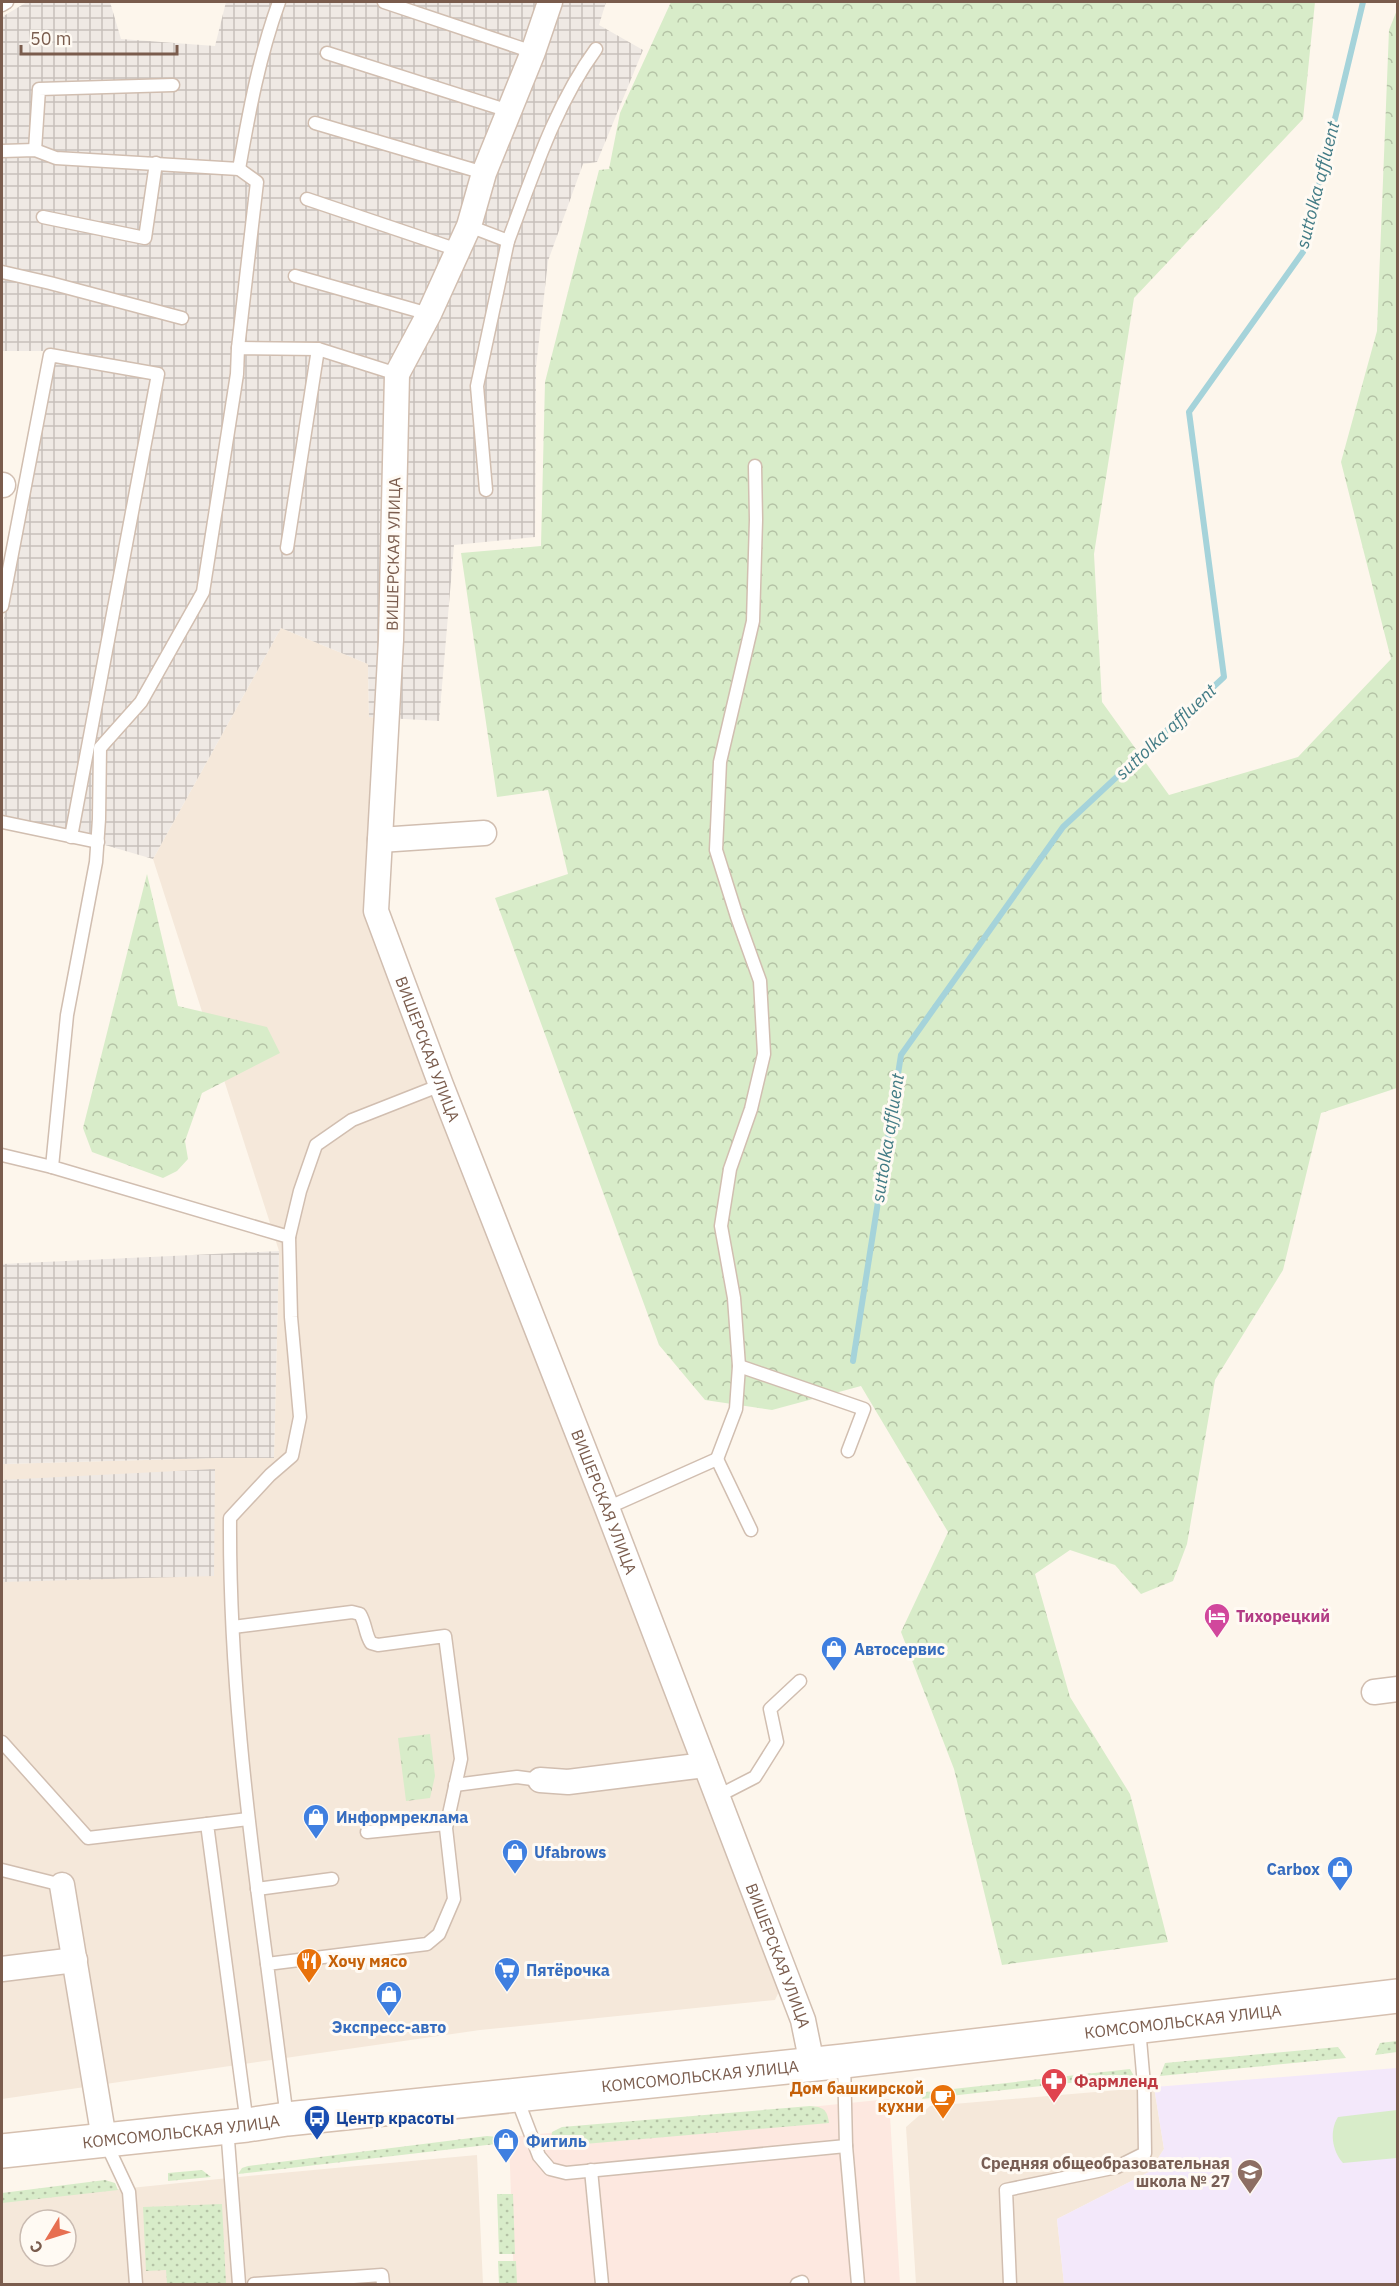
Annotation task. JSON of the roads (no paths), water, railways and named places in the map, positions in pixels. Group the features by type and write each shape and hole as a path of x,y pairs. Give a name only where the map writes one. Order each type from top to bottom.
{"main road":[{"name":"КОМСОМОЛЬСКАЯ УЛИЦА","path":"2,2151 828,2062 1398,1996"}],"street":[{"name":"ВИШЕРСКАЯ УЛИЦА","path":"550,2 533,52 484,173 469,226 429,314 397,374 391,639 376,911 441,1085 607,1508 803,2020 828,2062"},
{"path":"380,840 484,832"},
{"path":"540,1780 568,1782 705,1765"},
{"path":"62,1885 104,2139"},
{"path":"2,1969 75,1960"}],"lane":[{"path":"2,5 7,2"},
{"path":"238,169 253,85 267,34 279,2"},
{"path":"384,2 533,52"},
{"path":"486,490 477,386 508,241 544,147 576,76 596,49"},
{"path":"327,53 509,111"},
{"path":"35,150 39,89 172,85"},
{"path":"315,123 484,173"},
{"path":"2,151 35,150 56,158 238,169 257,182 237,374 203,592 141,702 100,748 96,862 67,1015 52,1167"},
{"path":"43,216 145,238 156,163"},
{"path":"307,199 458,250"},
{"path":"469,226 508,241"},
{"path":"2,272 182,318"},
{"path":"295,276 429,314"},
{"path":"238,348 318,349 397,374"},
{"path":"287,548 318,349"},
{"path":"2,606 50,355 158,375 71,837"},
{"path":"607,1508 717,1458 736,1409 739,1366 734,1298 721,1227 730,1169 751,1108 764,1054 763,1019 760,981 716,850 720,762 753,621 755,466"},
{"path":"2,822 98,842"},
{"path":"287,2119 248,1819 229,1581 230,1518 270,1475 292,1456 300,1417 291,1317 289,1237 300,1191 316,1145 352,1120 441,1085"},
{"path":"2,1155 52,1167 289,1237"},
{"path":"739,1366 864,1409 848,1451"},
{"path":"717,1458 751,1530"},
{"path":"233,1627 352,1612 360,1614 365,1622 367,1637 371,1643 378,1645 445,1636 460,1754 446,1824 454,1899 440,1934 427,1944 267,1964"},
{"path":"718,1796 755,1778 777,1742 770,1709 800,1681"},
{"path":"2,1742 88,1838 248,1819"},
{"path":"455,1785 517,1777 540,1780"},
{"path":"207,1824 237,2126 239,2284"},
{"path":"368,1832 446,1824"},
{"path":"2,1870 62,1885"},
{"path":"257,1889 333,1879"},
{"path":"1010,2284 1006,2190 1117,2167 1145,2153 1144,2085 1138,2025"},
{"path":"828,2062 846,2146 858,2284"},
{"path":"516,2095 539,2156 550,2169 566,2173 846,2146"},
{"path":"104,2139 129,2192 136,2284"},
{"path":"591,2170 602,2284"},
{"path":"254,2284 382,2275 383,2284"}],"waterway":[{"name":"suttolka affluent","path":"853,1361 901,1055 1063,827 1224,677 1189,412 1303,252 1363,2"}],"place":[{"name":"Тихорецкий","path":"1217,1639"},
{"name":"Автосервис","path":"834,1672"},
{"name":"Информреклама","path":"316,1840"},
{"name":"Ufabrows","path":"515,1875"},
{"name":"Carbox","path":"1340,1892"},
{"name":"Хочу мясо","path":"309,1984"},
{"name":"Пятёрочка","path":"507,1993"},
{"name":"Экспресс-авто","path":"389,2017"},
{"name":"Фармленд","path":"1054,2104"},
{"name":"Дом башкирской кухни","path":"943,2120"},
{"name":"Центр красоты","path":"317,2141"},
{"name":"Фитиль","path":"506,2164"},
{"name":"Средняя общеобразовательная школа № 27","path":"1250,2195"}]}
